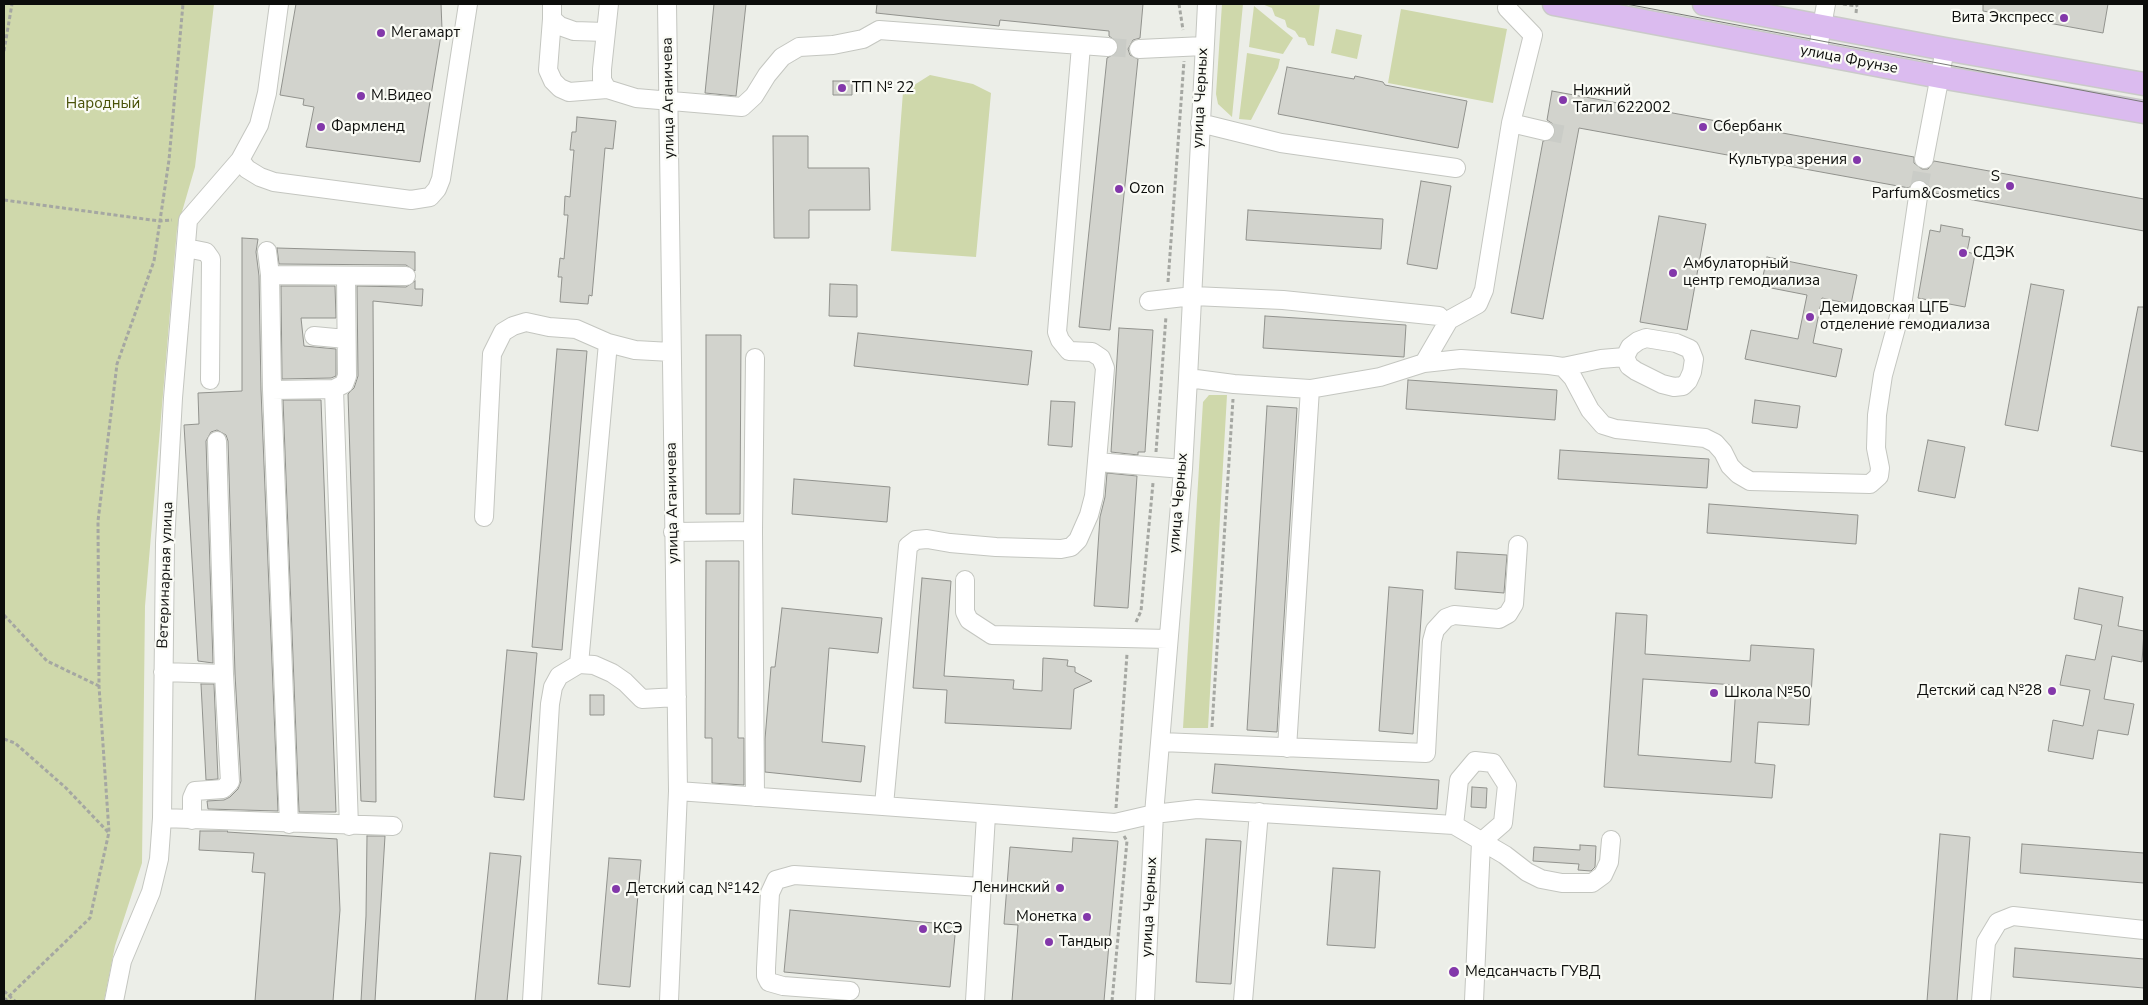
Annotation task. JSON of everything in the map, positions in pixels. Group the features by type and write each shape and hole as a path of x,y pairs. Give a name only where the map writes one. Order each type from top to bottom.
{"main road":[{"name":"улица Фрунзе","path":"1554,4 1817,54 2144,112"},
{"name":"улица Фрунзе","path":"1704,4 2144,84"}],"street":[{"name":"Ветеринарная улица","path":"114,1001 122,960 151,892 159,860 162,818 167,514 173,398 188,220 240,160 259,125 267,93 279,4"},
{"path":"240,160 247,169 260,177 274,182 411,200 430,197 437,189 441,179 468,4"},
{"path":"607,89 602,80 602,69 609,4"},
{"name":"улица Аганичева","path":"667,4 678,791 669,1001"},
{"name":"улица Черных","path":"1145,1001 1154,814 1183,469 1206,4"},
{"path":"1424,363 1449,320 1478,304 1484,290 1511,123 1533,35 1507,8 1508,4"},
{"path":"1817,54 1826,4"},
{"path":"552,11 560,26 574,31 606,32"},
{"path":"552,11 548,70 560,88 569,92 607,89 636,98 742,107 754,96 767,74 782,58 799,47 833,45 863,39 879,30 1081,46 1108,46"},
{"path":"884,806 908,546 916,540 927,539 950,544 1061,550 1071,547 1078,540 1089,516 1094,496 1105,368 1103,362 1092,352 1069,350 1060,340 1057,332 1081,46"},
{"path":"1138,49 1204,46"},
{"path":"1924,159 1945,49"},
{"path":"1511,123 1544,131"},
{"path":"1200,124 1282,143 1456,168"},
{"path":"1563,367 1573,378 1590,410 1603,425 1616,429 1705,438 1715,443 1724,452 1730,466 1738,474 1750,481 1870,484 1879,476 1880,468 1876,448 1878,407 1883,375 1902,306 1920,190"},
{"path":"186,248 206,252 211,259 210,380"},
{"path":"267,251 270,275 272,390 288,824"},
{"path":"270,275 406,276"},
{"path":"272,390 334,389 342,386 346,380 346,276"},
{"path":"1149,300 1193,296 1283,300 1439,316"},
{"path":"484,517 492,354 502,332 526,322 549,327 576,329 608,343 635,350 671,352"},
{"path":"314,336 346,339"},
{"path":"579,664 608,343"},
{"path":"1188,378 1234,384 1310,389 1380,377 1424,363 1461,359 1563,367 1601,359 1625,357"},
{"path":"755,358 753,531 755,797"},
{"path":"334,389 349,826"},
{"path":"1287,748 1310,389"},
{"path":"192,820 192,798 195,792 223,789 230,782 224,674 217,440"},
{"path":"1097,462 1183,469"},
{"path":"673,532 753,531"},
{"path":"1161,742 1426,753 1432,641 1435,630 1446,618 1454,615 1499,619 1508,614 1514,604 1518,545"},
{"path":"965,580 965,612 969,620 992,635 1168,639"},
{"path":"532,1001 550,704 553,687 559,676 579,664 594,665 612,673 625,682 642,699 677,697"},
{"path":"164,672 224,674"},
{"path":"1454,825 1458,780 1474,761 1493,763 1507,785 1503,823 1481,842 1474,1001"},
{"path":"678,791 1115,823 1154,814 1197,809 1454,825 1541,879 1578,884 1592,883 1603,874 1610,862 1611,840"},
{"path":"1242,1001 1259,812"},
{"path":"975,1001 986,815"},
{"path":"162,818 288,824 393,826"},
{"path":"850,991 783,986 769,982 766,976 766,968 770,893 776,880 794,875 981,886"},
{"path":"1981,1001 1986,942 1998,922 2013,916 2144,930"}],"path":[{"path":"4,51 12,4"},
{"path":"4,1001 90,918 109,832 98,686 98,521 117,364 154,261 169,160 183,4"},
{"path":"1112,1001 1127,840 1115,823 1128,638 1141,611 1155,466 1185,46 1179,4"},
{"path":"1843,4 1857,6"},
{"path":"4,200 159,221"},
{"path":"1211,745 1234,384"},
{"path":"4,615 47,661 98,686"},
{"path":"4,739 15,743 66,788 109,832"},
{"path":"4,991 15,1001"}],"green space":[{"name":"Народный","path":"4,4 214,4 195,167 177,229 145,606 142,863 115,946 104,1001 4,1001"},
{"path":"1222,4 1243,4 1232,117 1218,104 1216,94"},
{"path":"1262,4 1320,4 1314,46 1308,45 1305,38 1299,37 1295,31 1287,27 1285,20 1275,16 1272,8"},
{"path":"1254,6 1293,38 1283,54 1249,47"},
{"path":"1401,9 1507,29 1493,103 1388,83"},
{"path":"1336,29 1362,35 1357,59 1331,53"},
{"path":"1247,53 1280,59 1278,68 1251,120 1239,119"},
{"path":"930,75 973,84 991,93 976,257 891,251 903,92"},
{"path":"1209,395 1227,395 1208,728 1183,728 1203,402"}],"building":[{"path":"296,4 441,4 442,29 420,162 306,147 314,107 303,105 304,99 280,95"},
{"path":"714,4 746,4 736,96 705,93"},
{"path":"877,4 1143,4 1140,38 1133,40 1128,49 1130,55 1138,59 1110,330 1079,327 1107,58 1116,53 1118,48 1117,42 1109,36 1109,31 1000,20 999,26 876,13"},
{"path":"1983,4 2108,4 2103,33 1983,11"},
{"path":"1287,67 1354,79 1355,76 1383,82 1385,85 1467,101 1458,148 1278,114"},
{"name":"ТП № 22","path":"833,81 852,81 852,95 833,95"},
{"path":"1552,91 1914,157 1914,163 1922,169 1928,169 1934,161 2144,199 2144,231 1929,192 1929,186 1921,180 1915,180 1909,188 1579,128 1543,319 1511,313 1543,141 1552,139 1555,133 1553,124 1547,120"},
{"path":"577,117 616,121 613,149 605,148 592,296 589,295 588,304 560,302 562,277 558,277 560,258 564,259 568,215 564,215 565,196 570,197 574,150 570,150 572,132 576,132"},
{"path":"773,136 808,136 808,168 869,168 870,210 809,210 809,238 774,238"},
{"path":"1421,181 1451,186 1437,269 1407,264"},
{"path":"1248,210 1383,219 1381,249 1246,240"},
{"name":"Амбулаторный центр гемодиализа","path":"1659,216 1706,224 1687,330 1640,322"},
{"path":"1941,225 1963,229 1962,236 1970,237 1967,252 1975,254 1965,307 1918,298 1930,230 1940,232"},
{"path":"242,238 258,239 256,252 259,276 261,390 278,811 208,809 207,801 224,800 230,797 238,789 241,781 235,674 228,441 226,435 217,430 211,432 206,441 213,663 198,661 184,425 199,424 198,393 242,391"},
{"path":"277,248 415,252 415,271 406,265 279,264"},
{"name":"Демидовская ЦГБ отделение гемодиализа","path":"1767,257 1857,275 1851,304 1822,298 1813,343 1842,349 1836,377 1745,359 1751,330 1798,339 1807,295 1761,286"},
{"path":"415,281 415,289 423,289 422,306 373,301 376,802 361,801 348,394 354,388 358,376 357,286 406,287"},
{"path":"830,284 857,285 857,317 829,316"},
{"path":"2031,284 2064,290 2038,431 2005,425"},
{"path":"281,286 335,286 336,318 301,318 304,346 336,349 336,376 331,378 282,379"},
{"path":"2138,307 2144,307 2144,452 2111,446"},
{"path":"1265,316 1406,325 1404,357 1263,348"},
{"path":"1119,328 1153,330 1145,452 1138,452 1138,455 1111,452"},
{"path":"858,333 1032,351 1028,385 854,366"},
{"path":"706,335 741,335 740,514 706,514"},
{"path":"557,349 587,351 562,650 532,647"},
{"path":"1408,380 1557,390 1555,420 1406,409"},
{"path":"283,400 321,400 336,812 299,812"},
{"path":"1755,400 1800,406 1797,428 1752,423"},
{"path":"1051,401 1075,402 1072,447 1048,445"},
{"path":"1267,406 1297,408 1277,732 1247,730"},
{"path":"1928,440 1965,447 1955,498 1918,491"},
{"path":"1560,450 1709,459 1707,488 1558,479"},
{"path":"1107,473 1137,476 1128,608 1094,606 1100,517 1105,497"},
{"path":"794,479 890,487 887,522 792,514"},
{"path":"1709,504 1858,515 1856,544 1707,533"},
{"path":"1457,552 1507,555 1504,593 1455,589"},
{"path":"706,561 739,561 738,738 744,738 744,785 712,783 712,738 705,738"},
{"path":"922,578 951,581 944,676 1014,680 1013,689 1042,691 1043,658 1068,660 1067,666 1075,667 1075,672 1092,681 1074,689 1071,729 945,723 947,690 913,688"},
{"path":"1389,587 1423,590 1413,734 1379,731"},
{"path":"2079,588 2123,597 2118,626 2144,631 2142,662 2112,656 2104,699 2134,704 2128,735 2098,730 2093,759 2048,751 2053,720 2083,726 2090,690 2060,685 2066,655 2095,660 2102,625 2074,619"},
{"path":"782,608 882,618 878,653 829,648 822,742 865,746 861,782 765,772 765,739 771,667 775,667"},
{"path":"1616,613 1647,615 1645,654 1750,661 1751,645 1814,649 1809,725 1758,722 1755,763 1775,765 1772,798 1604,787","holes":["1643,679 1736,685 1731,762 1638,755"]},
{"path":"507,650 537,653 524,800 494,797"},
{"path":"201,684 214,684 218,779 206,780"},
{"path":"590,695 604,695 604,715 590,715"},
{"path":"1215,764 1439,780 1437,809 1212,793"},
{"path":"1472,787 1487,788 1486,808 1471,807"},
{"path":"200,831 228,831 337,839 340,910 333,1001 255,1001 265,873 252,872 254,853 199,850"},
{"path":"1940,834 1970,837 1957,1001 1927,1001"},
{"path":"367,836 385,836 375,1001 361,1001 366,916"},
{"name":"Ленинский","path":"1073,838 1118,841 1104,1001 1012,1001 1018,925 1004,924 1010,847 1072,852"},
{"path":"1206,839 1241,841 1231,984 1196,982"},
{"path":"2022,844 2144,853 2144,883 2020,873"},
{"path":"1580,845 1596,846 1595,867 1591,871 1578,870 1579,864 1533,861 1534,847 1580,850"},
{"path":"490,853 521,856 507,1001 475,1001"},
{"path":"609,858 641,860 630,987 598,984"},
{"path":"1333,868 1380,871 1375,948 1327,945"},
{"path":"790,910 956,925 950,987 784,972"},
{"path":"2015,948 2144,959 2144,988 2013,977"}],"tunnel":[{"path":"1108,47 1139,49"},
{"path":"1545,131 1571,136"},
{"path":"1919,190 1924,159"}],"tram line":[{"path":"1626,4 2144,102"}],"place":[{"name":"Вита Экспресс","path":"2064,18"},
{"name":"Мегамарт","path":"381,33"},
{"name":"ТП № 22","path":"842,88"},
{"name":"М.Видео","path":"361,96"},
{"name":"Нижний Тагил 622002","path":"1563,100"},
{"name":"Фармленд","path":"321,127"},
{"name":"Сбербанк","path":"1703,127"},
{"name":"Культура зрения","path":"1857,160"},
{"name":"S Parfum&Cosmetics","path":"2010,186"},
{"name":"Ozon","path":"1119,189"},
{"name":"СДЭК","path":"1963,253"},
{"name":"Амбулаторный центр гемодиализа","path":"1673,273"},
{"name":"Демидовская ЦГБ отделение гемодиализа","path":"1810,317"},
{"name":"Детский сад №28","path":"2052,691"},
{"name":"Школа №50","path":"1714,693"},
{"name":"Ленинский","path":"1060,888"},
{"name":"Детский сад №142","path":"616,889"},
{"name":"Монетка","path":"1087,917"},
{"name":"КСЭ","path":"923,929"},
{"name":"Тандыр","path":"1049,942"},
{"name":"Медсанчасть ГУВД","path":"1454,972"}]}
